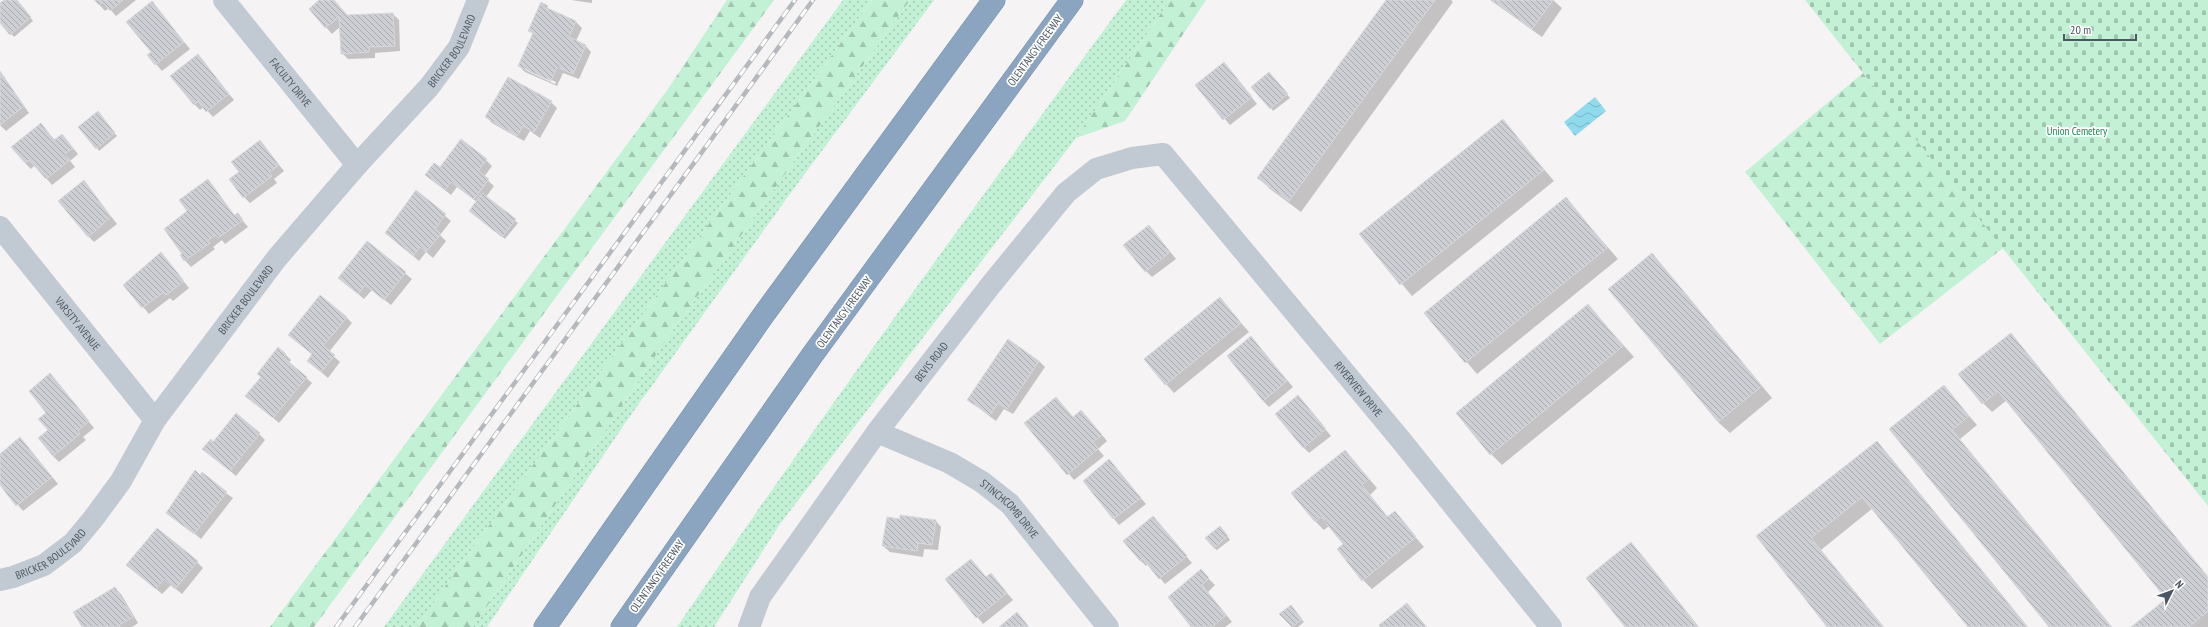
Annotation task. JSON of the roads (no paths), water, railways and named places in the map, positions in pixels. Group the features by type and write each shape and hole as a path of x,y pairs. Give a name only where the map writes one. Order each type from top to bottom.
{"highway":[{"path":"545,627 758,324 994,0"},
{"name":"OLENTANGY FREEWAY","path":"622,627 813,354 1072,0"},
{"path":"1043,39 1078,0"}],"street":[{"name":"FACULTY DRIVE","path":"224,0 357,165"},
{"name":"BRICKER BOULEVARD","path":"0,580 13,578 44,565 73,543 94,519 121,481 156,420 277,258 357,165 429,87 459,47 478,0"},
{"name":"BEVIS ROAD","path":"749,627 760,597 877,432 1066,193 1096,169 1132,158 1162,154"},
{"name":"RIVERVIEW DRIVE","path":"1162,154 1400,439 1551,627"},
{"name":"VARSITY AVENUE","path":"0,227 156,420"},
{"name":"STINCHCOMB DRIVE","path":"877,432 950,463 982,482 1010,504 1108,627"}],"water":[{"path":"1595,97 1606,111 1575,136 1564,122"}],"railway":[{"path":"336,627 795,0"},
{"path":"355,627 813,0"}],"park label":[{"name":"Union Cemetery","path":"2077,131"}]}
